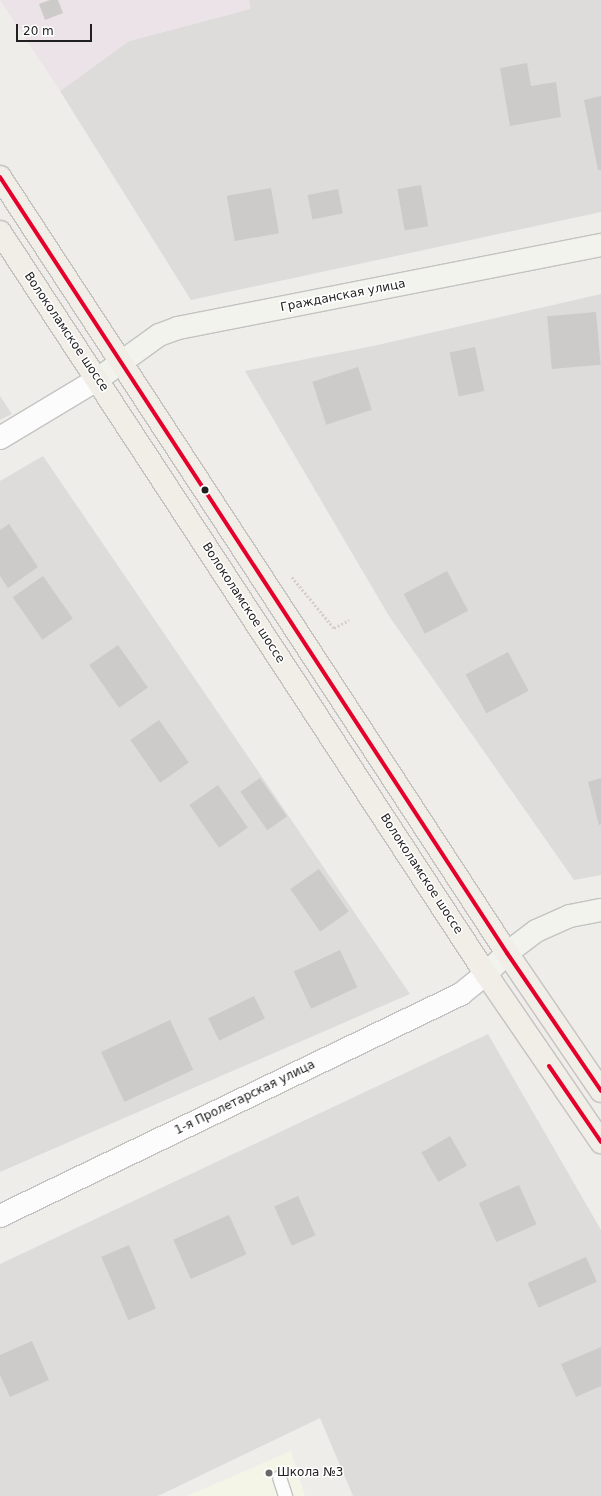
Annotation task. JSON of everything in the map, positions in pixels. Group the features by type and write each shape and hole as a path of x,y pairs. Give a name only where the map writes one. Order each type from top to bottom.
{"main road":[{"path":"0,177 508,953 601,1091"},
{"name":"Волоколамское шоссе","path":"0,232 98,379 486,974 601,1142"}],"street":[{"name":"Гражданская улица","path":"98,379 159,335 178,328 601,245"},
{"path":"0,438 98,379"},
{"path":"486,974 508,953 536,931 570,916 601,910"},
{"name":"1-я Пролетарская улица","path":"0,1216 461,994 486,974"}],"lane":[{"path":"279,1477 285,1496"}],"path":[{"path":"288,571 334,628 349,620"}],"shaded area":[{"path":"0,0 249,0 250,9 129,41 60,91"},
{"path":"249,0 601,0 601,212 191,300 60,91 129,41 250,9"},
{"path":"601,294 601,875 574,880 389,616 245,371 373,346"},
{"path":"0,396 12,414 0,420"},
{"path":"43,456 410,994 0,1172 0,481"},
{"path":"488,1034 601,1230 601,1496 353,1496 320,1418 158,1496 0,1496 0,1264"},
{"name":"Школа №3","path":"291,1451 305,1496 187,1496"}],"building":[{"path":"50,0 58,0 63,13 45,20 39,4"},
{"path":"527,63 531,86 556,82 561,117 510,126 500,68"},
{"path":"601,96 601,170 598,170 584,100"},
{"path":"421,185 428,226 405,231 397,189"},
{"path":"271,188 279,233 235,241 227,196"},
{"path":"338,189 343,214 312,219 308,195"},
{"path":"596,312 601,365 552,369 547,316"},
{"path":"475,347 484,391 459,396 450,352"},
{"path":"358,367 372,410 326,425 312,382"},
{"path":"9,524 38,567 8,588 0,576 0,530"},
{"path":"447,571 468,611 425,634 404,594"},
{"path":"43,576 73,619 43,640 13,597"},
{"path":"118,645 148,688 119,708 89,665"},
{"path":"508,652 529,691 486,713 466,675"},
{"path":"159,720 189,763 160,783 130,740"},
{"path":"260,778 287,817 267,830 240,792"},
{"path":"601,778 601,824 599,825 588,782"},
{"path":"218,785 248,828 219,848 189,805"},
{"path":"319,869 349,912 320,932 290,889"},
{"path":"340,950 357,987 311,1009 294,972"},
{"path":"254,996 265,1018 219,1041 208,1018"},
{"path":"170,1020 193,1070 124,1102 101,1052"},
{"path":"450,1136 467,1165 438,1182 421,1152"},
{"path":"519,1185 536,1224 496,1242 479,1203"},
{"path":"298,1196 315,1235 292,1246 274,1207"},
{"path":"229,1215 246,1254 191,1279 173,1240"},
{"path":"129,1245 156,1309 128,1320 101,1257"},
{"path":"586,1257 597,1282 539,1308 528,1283"},
{"path":"32,1341 49,1380 10,1397 0,1375 0,1355"},
{"path":"601,1347 601,1386 576,1397 561,1364"}],"transit line":[{"path":"0,177 507,953 601,1091"},
{"path":"549,1066 601,1142"}],"place":[{"name":"Школа №3","path":"269,1473"}]}
